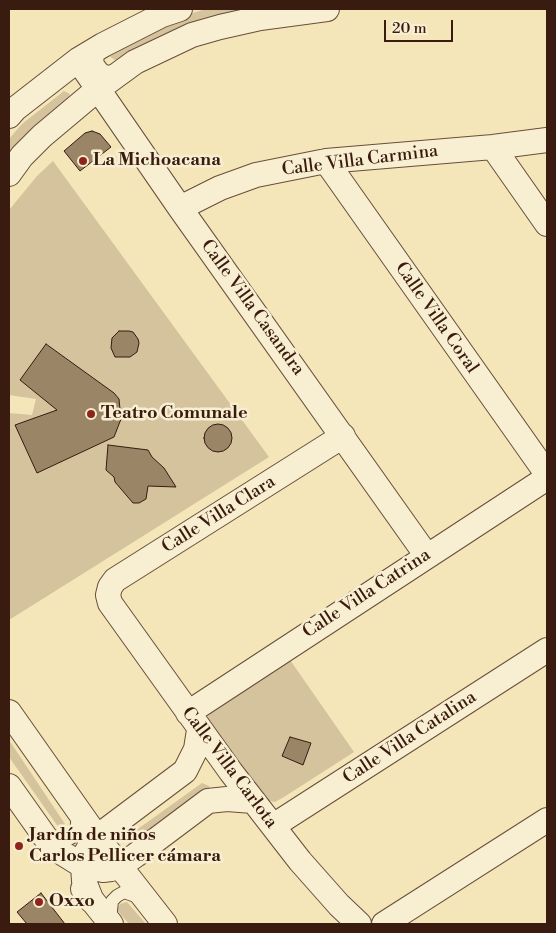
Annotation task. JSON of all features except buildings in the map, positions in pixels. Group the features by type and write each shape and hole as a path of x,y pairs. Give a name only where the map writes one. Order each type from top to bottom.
{"street":[{"path":"11,112 78,60 102,45 162,15 180,9"},
{"path":"9,174 29,149 74,109 135,62 192,35 220,27 260,18 327,9"},
{"name":"Calle Villa Casandra","path":"78,60 180,208 427,556"},
{"name":"Calle Villa Carmina","path":"180,208 220,188 256,175 326,161 493,147 547,140"},
{"path":"493,147 547,224"},
{"name":"Calle Villa Coral","path":"326,161 547,474"},
{"name":"Calle Villa Clara","path":"110,603 108,594 115,580 343,436"},
{"name":"Calle Villa Catrina","path":"194,721 427,556 547,478"},
{"name":"Calle Villa Carlota","path":"110,603 225,765 300,861 339,905 359,924"},
{"name":"Calle Villa Catalina","path":"273,826 547,650"},
{"path":"9,712 80,814 97,824 120,824 118,837 127,848 134,849 142,896 166,924"},
{"path":"185,771 196,749 194,721"},
{"path":"42,833 59,851 83,866 103,870 134,856 214,797 224,786 225,765 202,762 185,771 112,825 86,853 83,866 84,880 92,901"},
{"path":"9,786 92,901 111,924"},
{"path":"208,801 227,799 253,801"},
{"path":"384,924 547,820"},
{"path":"112,825 134,856"}],"lane":[{"path":"102,45 98,64 103,70 116,72 126,68"},
{"path":"51,80 72,75 83,85 83,93 74,109"},
{"path":"42,833 63,842 76,833 80,814"},
{"path":"111,924 110,908 112,901 124,892 139,897 142,896"}],"shaded area":[{"path":"206,9 257,9 119,60 109,56 110,53 186,15"},
{"path":"64,91 70,94 68,99 19,142 9,155 9,139 22,124"},
{"path":"53,161 269,457 9,620 9,413 32,415 36,399 9,395 9,210 37,176"},
{"path":"288,657 354,752 275,802 265,800 207,720 210,711"},
{"path":"9,740 65,824 63,828 59,828 9,757"},
{"path":"202,783 209,786 210,789 136,847 130,842 128,836"},
{"path":"127,902 146,924 129,924 117,910 120,904"}],"place":[{"name":"La Michoacana","path":"83,161"},
{"name":"Teatro Comunale","path":"91,414"},
{"name":"Jardín de niños Carlos Pellicer cámara","path":"19,846"},
{"name":"Oxxo","path":"39,902"}]}
